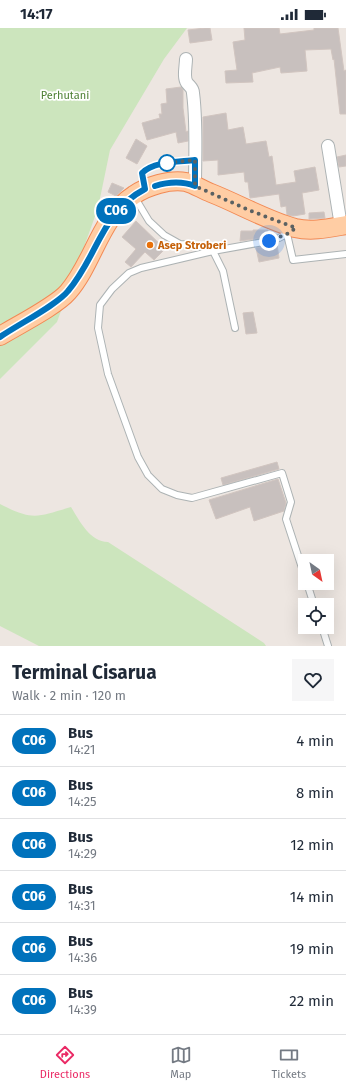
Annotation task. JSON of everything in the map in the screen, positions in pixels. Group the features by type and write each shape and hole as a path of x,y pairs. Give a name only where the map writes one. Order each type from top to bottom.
{"main road":[{"path":"0,336 67,293 80,275 104,229 117,209 139,192 165,183 186,182 292,231 319,230 343,226"}],"street":[{"path":"186,59 187,82 192,87 193,92 195,186"},
{"path":"328,146 343,226"}],"lane":[{"path":"195,160 164,163 145,170 142,173 139,192 150,221 164,235 180,244 194,245 213,251 223,271 235,328"},
{"path":"298,556 286,519 291,502 282,473 192,498 177,495 162,488 148,475 138,457 108,374 98,328 100,305 105,296 129,273 141,268 213,251 269,241 292,231 293,260 346,254"},
{"path":"324,634 328,646"}],"green space":[{"name":"Perhutani","path":"0,28 187,28 164,59 110,150 98,208 57,322 0,379"},
{"path":"0,504 20,513 35,516 71,507 90,534 102,541 108,542 264,643 266,646 39,646 0,626"}],"building":[{"path":"210,28 212,40 190,43 188,30"},
{"path":"244,28 279,28 280,34 314,30 314,28 338,28 344,71 346,70 346,114 340,114 334,59 333,60 331,49 305,50 307,71 281,73 280,67 252,73 253,82 226,83 225,71 237,70 233,42 245,40"},
{"path":"181,87 183,90 183,108 186,132 188,131 188,141 178,143 176,132 147,140 142,123 160,118 159,114 162,114 161,104 167,103 166,89"},
{"path":"226,113 228,130 243,127 246,144 266,141 269,157 272,156 276,185 296,182 294,171 315,167 319,190 302,193 305,214 293,216 287,215 286,206 281,207 279,194 250,198 248,182 245,182 244,172 218,175 218,160 203,161 203,117"},
{"path":"136,139 147,146 137,164 126,158"},
{"path":"346,155 346,166 339,167 337,157"},
{"path":"112,183 124,188 116,196 108,192"},
{"path":"324,212 325,218 309,219 309,213"},
{"path":"136,221 165,249 154,260 145,252 131,267 125,262 136,249 122,237"},
{"path":"268,230 268,237 240,241 241,231"},
{"path":"277,244 279,258 259,262 256,248"},
{"path":"253,312 257,333 246,334 243,313"},
{"path":"277,462 279,469 223,485 221,478"},
{"path":"278,479 286,503 284,511 254,521 250,507 216,519 209,500"}],"bus line":[{"name":"C06","path":"0,337 28,318 48,307 67,293 80,275 93,253 104,229 117,209 134,195 145,189 142,173 145,170 164,163 195,160 195,186 186,182 165,183 155,186"}],"place":[{"name":"Asep Stroberi","path":"150,245"}],"route":[{"path":"167,163 164,163 195,160 195,186 251,211 296,228 279,238 269,241"}]}
